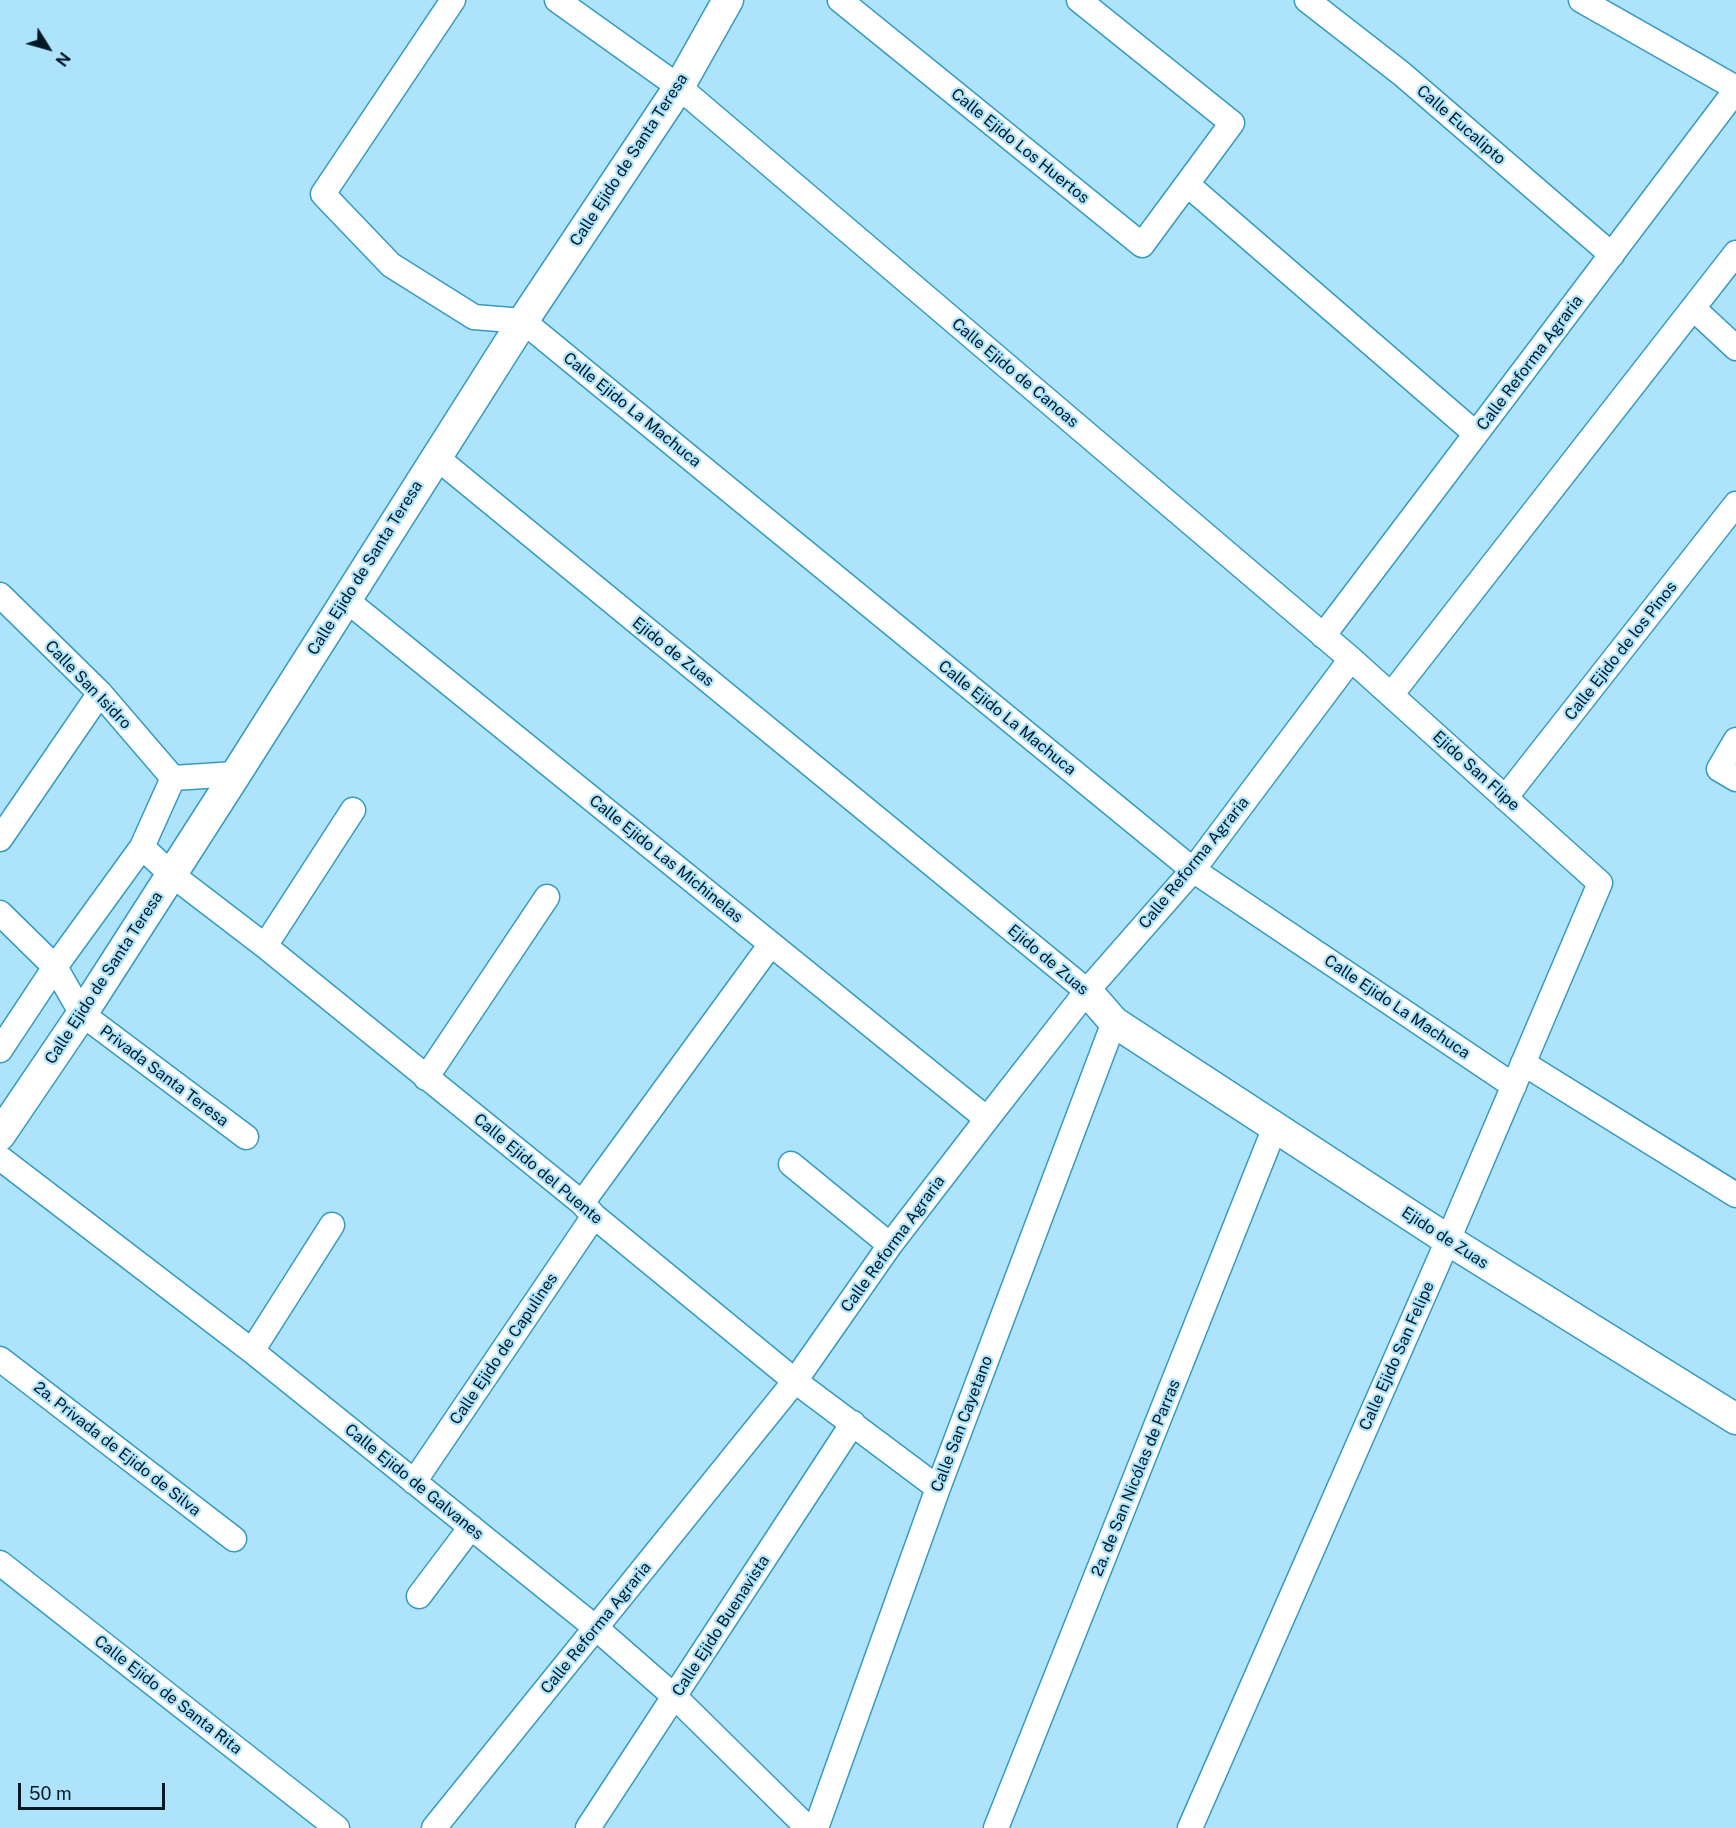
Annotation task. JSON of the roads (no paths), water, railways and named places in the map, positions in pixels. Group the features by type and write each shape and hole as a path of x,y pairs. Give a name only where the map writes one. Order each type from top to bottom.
{"street":[{"path":"453,0 323,194 391,266 474,316 523,321"},
{"name":"Calle Ejido de Canoas","path":"557,0 679,87 1351,659"},
{"name":"Calle Ejido de Santa Teresa","path":"0,1135 82,1014 523,321 679,87 728,0"},
{"name":"Calle Ejido Los Huertos","path":"840,0 1143,245 1188,184"},
{"path":"1079,0 1232,123 1188,184 1476,434"},
{"name":"Calle Eucalipto","path":"1307,0 1402,74 1611,255"},
{"path":"1581,0 1736,89"},
{"name":"Calle Reforma Agraria","path":"1323,636 1736,89"},
{"path":"1391,695 1736,253"},
{"path":"1693,308 1736,348"},
{"name":"Calle Ejido La Machuca","path":"523,321 1193,870 1514,1086"},
{"name":"Ejido de Zuas","path":"436,457 1087,991 1114,1023 1448,1240 1736,1419"},
{"name":"Calle Ejido de los Pinos","path":"1505,798 1736,504"},
{"name":"Calle San Isidro","path":"0,595 100,693 173,778"},
{"name":"Calle Ejido Las Michinelas","path":"345,599 987,1119"},
{"name":"Calle Reforma Agraria","path":"434,1828 795,1381 890,1245 987,1119 1087,991 1193,870 1351,659"},
{"name":"Ejido San Flipe","path":"1351,659 1600,883"},
{"path":"0,839 100,693"},
{"path":"1728,774 1736,740"},
{"path":"0,1050 55,967 142,847 173,778 236,774"},
{"path":"265,946 353,810"},
{"name":"Calle Ejido del Puente","path":"142,847 171,874 265,946 795,1381 938,1488"},
{"name":"Calle Ejido San Felipe","path":"1190,1828 1448,1240 1600,883"},
{"path":"426,1078 547,897"},
{"path":"0,913 55,967 82,1014"},
{"name":"Calle Ejido de Capulines","path":"414,1482 588,1210 771,944"},
{"name":"Privada Santa Teresa","path":"82,1014 246,1137"},
{"name":"Calle San Cayetano","path":"816,1828 938,1488 1114,1023"},
{"path":"1523,1063 1736,1195"},
{"name":"2a. de San Nicólas de Parras","path":"996,1828 1275,1127"},
{"name":"Calle Ejido de Galvanes","path":"0,1158 252,1351 596,1628 675,1697 808,1828"},
{"path":"791,1164 890,1245"},
{"path":"252,1351 332,1225"},
{"name":"2a. Privada de Ejido de Silva","path":"0,1359 234,1539"},
{"name":"Calle Ejido Buenavista","path":"588,1828 853,1423"},
{"path":"419,1596 471,1527"},
{"name":"Calle Ejido de Santa Rita","path":"0,1563 337,1828"}]}
